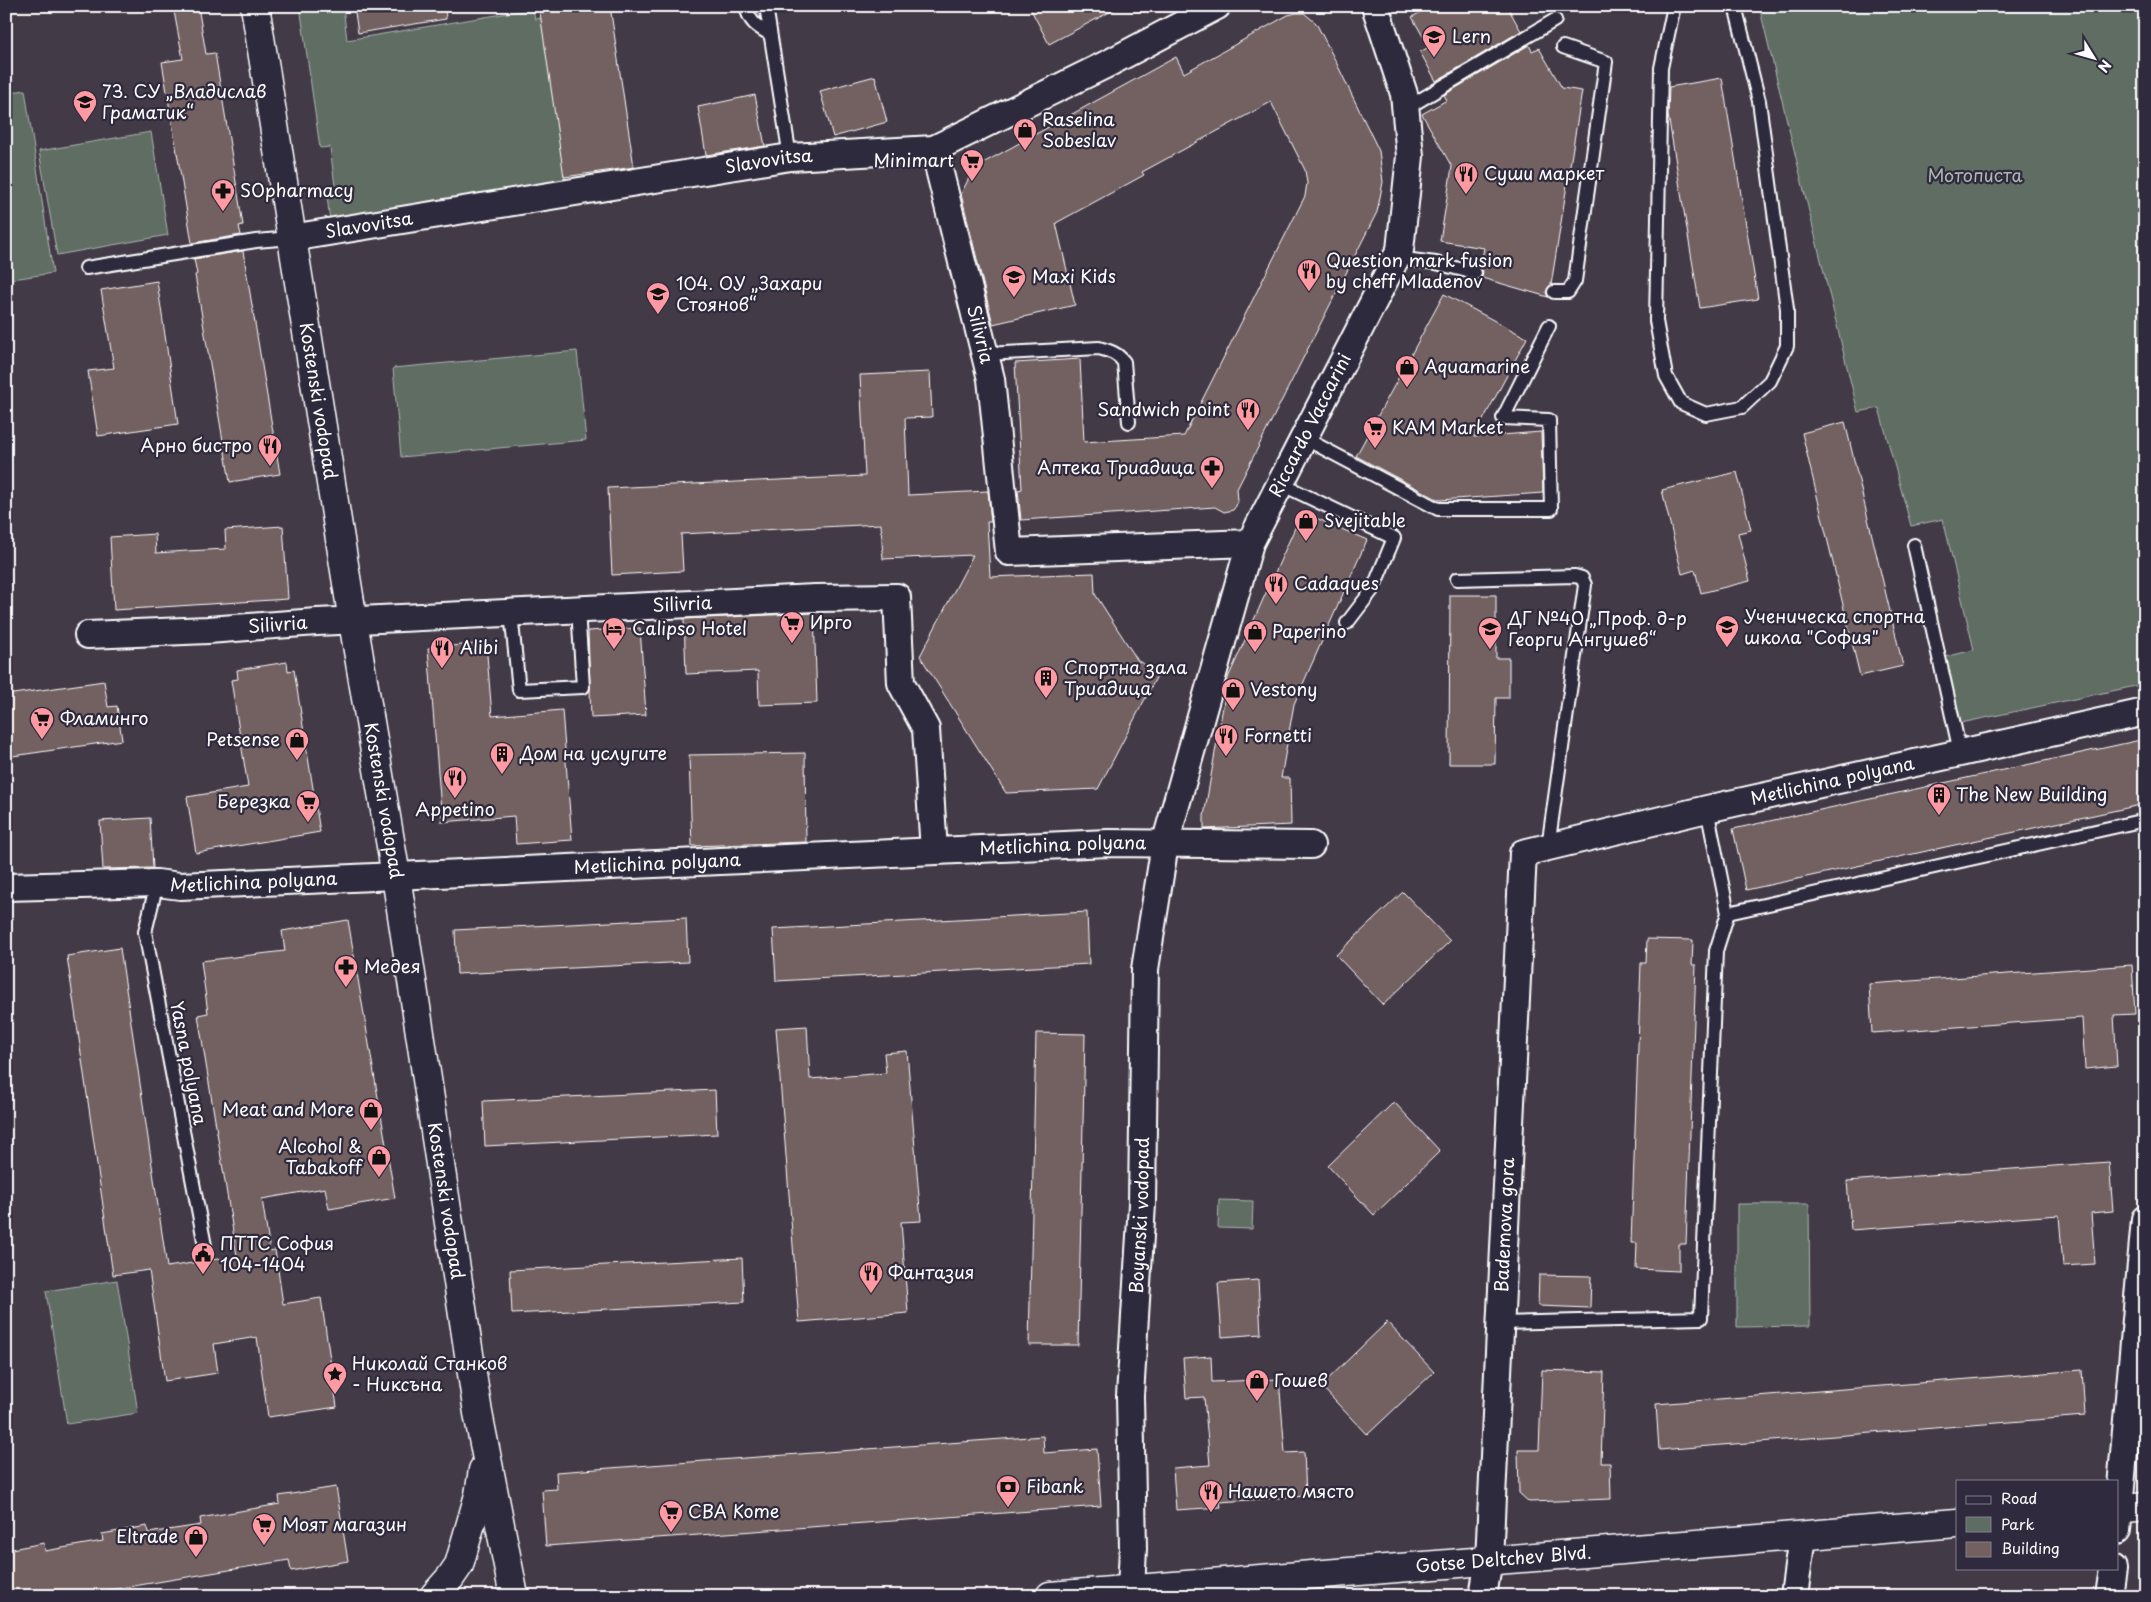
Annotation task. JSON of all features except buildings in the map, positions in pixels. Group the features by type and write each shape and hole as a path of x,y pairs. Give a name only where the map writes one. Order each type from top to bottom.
{"street":[{"name":"Kostenski vodopad","path":"255,6 291,238 396,876 485,1454 514,1596"},
{"name":"Slavovitsa","path":"291,238 790,157 934,149 1109,63 1216,6"},
{"name":"Riccardo Vaccarini","path":"1165,844 1250,543 1400,250 1410,156 1404,94 1375,6"},
{"name":"Silivria","path":"934,149 991,379 1009,552 1250,543"},
{"name":"Silivria","path":"88,635 578,609 815,598 897,597 901,683 926,729 934,851"},
{"name":"Metlichina polyana","path":"1523,853 1707,809 2145,712"},
{"name":"Metlichina polyana","path":"6,887 157,883 180,886 1108,842 1310,845"},
{"name":"Boyanski vodopad","path":"1131,1589 1133,1548 1130,1396 1142,1204 1144,968 1165,844"},
{"name":"Bademova gora","path":"1483,1596 1489,1560 1523,853"},
{"path":"2125,1514 2145,1220"},
{"path":"434,1596 459,1565 479,1495 485,1454"},
{"name":"Gotse Deltchev Blvd.","path":"1050,1596 1956,1523"},
{"path":"1794,1596 1802,1536"},
{"path":"2109,1596 2113,1570"}],"lane":[{"path":"746,6 748,17 756,26 770,34"},
{"path":"766,6 790,157"},
{"path":"1674,6 1661,68 1656,321 1666,376 1681,403 1706,414 1742,406 1770,381 1788,346 1787,309 1759,101 1735,6"},
{"path":"1405,108 1555,20"},
{"path":"1554,292 1568,292 1575,281 1606,62 1563,47"},
{"path":"86,268 291,238"},
{"path":"1396,258 1436,263 1475,273"},
{"path":"1304,438 1438,509 1551,509 1549,420 1503,418 1550,326"},
{"path":"985,354 1099,348 1110,350 1119,355 1124,362 1129,422"},
{"path":"1281,484 1394,538 1373,589 1348,623"},
{"path":"1914,545 1960,752"},
{"path":"1457,579 1575,576 1582,578 1585,585 1548,847"},
{"path":"511,613 519,690 583,687 578,609"},
{"path":"1500,1323 1701,1318 1716,951 1728,913 1707,809"},
{"path":"1728,913 2145,820"},
{"name":"Yasna polyana","path":"157,883 145,932 206,1251"}],"green space":[{"path":"300,6 343,6 347,40 533,9 535,19 541,18 567,190 330,221 327,196 336,194 330,147 320,148"},
{"name":"Мотописта","path":"1759,6 2145,6 2145,684 1961,723 1945,657 1974,650 1943,519 1911,526 1879,408 1858,412"},
{"path":"25,90 53,273 6,280 6,93"},
{"path":"151,132 168,235 57,255 39,151"},
{"path":"577,351 586,440 401,457 393,368"},
{"path":"1219,1200 1253,1201 1252,1229 1218,1228"},
{"path":"1737,1204 1809,1204 1810,1326 1737,1327"},
{"path":"117,1280 138,1413 67,1424 46,1291"}],"place":[{"name":"Lern","path":"1434,58"},
{"name":"73. СУ „Владислав Граматик“","path":"85,123"},
{"name":"Raselina Sobeslav","path":"1025,151"},
{"name":"Minimart","path":"972,182"},
{"name":"Суши маркет","path":"1466,195"},
{"name":"SOpharmacy","path":"223,212"},
{"name":"Question mark fusion by cheff Mladenov","path":"1309,292"},
{"name":"Maxi Kids","path":"1014,298"},
{"name":"104. ОУ „Захари Стоянов“","path":"658,315"},
{"name":"Aquamarine","path":"1407,388"},
{"name":"Sandwich point","path":"1248,431"},
{"name":"KAM Market","path":"1375,449"},
{"name":"Арно бистро","path":"270,467"},
{"name":"Аптека Триадица","path":"1212,489"},
{"name":"Svejitable","path":"1306,542"},
{"name":"Cadaques","path":"1276,605"},
{"name":"Ирго","path":"792,644"},
{"name":"Ученическа спортна школа \"София\"","path":"1727,648"},
{"name":"Calipso Hotel","path":"614,650"},
{"name":"ДГ №40 „Проф. д-р Георги Ангушев“","path":"1490,650"},
{"name":"Paperino","path":"1255,653"},
{"name":"Alibi","path":"442,669"},
{"name":"Спортна зала Триадица","path":"1046,699"},
{"name":"Vestony","path":"1233,711"},
{"name":"Фламинго","path":"42,740"},
{"name":"Fornetti","path":"1226,757"},
{"name":"Petsense","path":"297,761"},
{"name":"Дом на услугите","path":"502,775"},
{"name":"Appetino","path":"455,799"},
{"name":"The New Building","path":"1939,816"},
{"name":"Березка","path":"308,823"},
{"name":"Медея","path":"346,988"},
{"name":"Meat and More","path":"371,1131"},
{"name":"Alcohol & Tabakoff","path":"379,1178"},
{"name":"ПТТС София 104-1404","path":"203,1275"},
{"name":"Фантазия","path":"871,1294"},
{"name":"Николай Станков - Никсъна","path":"335,1395"},
{"name":"Гошев","path":"1257,1402"},
{"name":"Fibank","path":"1008,1508"},
{"name":"Нашето място","path":"1211,1513"},
{"name":"CBA Kome","path":"671,1533"},
{"name":"Моят магазин","path":"264,1546"},
{"name":"Eltrade","path":"196,1558"}]}
